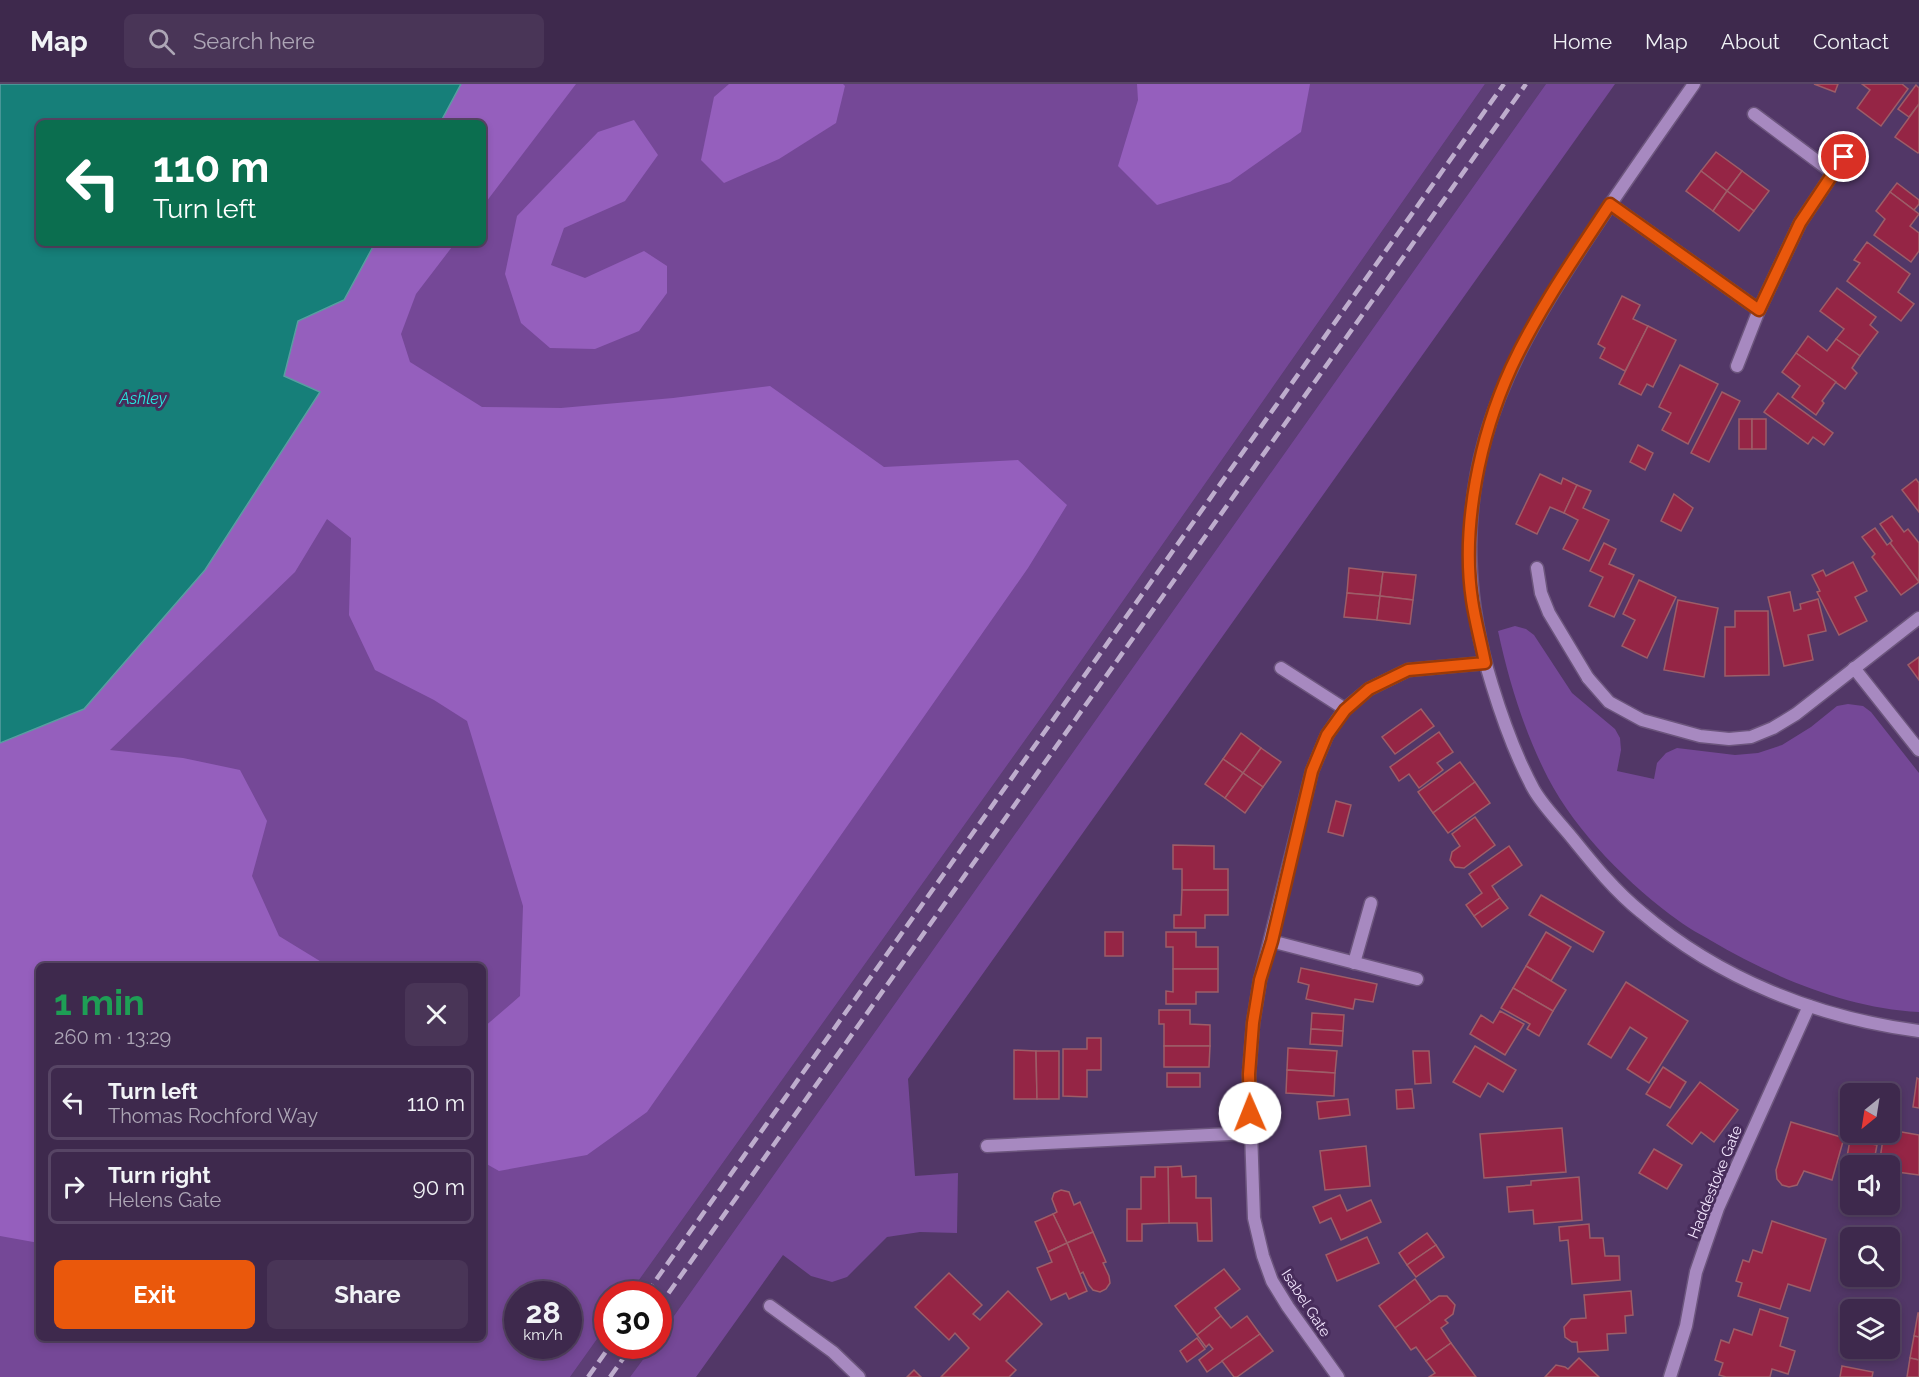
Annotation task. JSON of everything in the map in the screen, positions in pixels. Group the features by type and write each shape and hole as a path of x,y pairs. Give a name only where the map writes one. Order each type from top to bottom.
{"street":[{"path":"1694,84 1610,204 1553,291 1511,369 1486,438 1473,492 1470,545 1472,599 1485,663 1505,728 1535,792 1600,873 1638,910 1667,933 1705,958 1750,983 1809,1006 1876,1025 1919,1031"},
{"path":"1754,114 1833,173"},
{"path":"1737,366 1759,310 1800,223 1844,157"},
{"path":"1610,204 1759,310"},
{"path":"1537,568 1541,593 1549,613 1588,678 1609,702 1642,720 1700,736 1729,740 1751,737 1773,728 1796,714 1919,618"},
{"name":"Isabel Gate","path":"1338,1377 1272,1281 1254,1218 1249,1074 1253,1023 1260,980 1272,941 1312,771 1327,735 1345,710 1369,689 1408,670 1485,663"},
{"path":"1281,668 1345,710"},
{"path":"1854,669 1919,750"},
{"path":"1354,963 1371,903"},
{"path":"1272,941 1417,979"},
{"name":"Haddestoke Gate","path":"1670,1377 1686,1326 1696,1272 1718,1208 1809,1006"},
{"path":"987,1146 1250,1133"},
{"path":"770,1306 833,1352 859,1377"}],"shaded area":[{"path":"0,84 1485,84 1048,708 638,1281 594,1281 594,1343 570,1377 0,1377"},
{"path":"461,84 576,84 486,202 486,120 442,120"},
{"path":"729,84 843,84 845,86 836,123 779,159 724,183 701,160 714,97"},
{"path":"1137,84 1310,84 1301,132 1230,182 1157,205 1118,166 1138,100"},
{"path":"1485,84 1546,84 672,1319 672,1281 638,1281 1048,708"},
{"path":"1546,84 1615,84 908,1079 915,1176 958,1173 957,1233 920,1232 887,1237 847,1277 832,1282 811,1276 783,1255 696,1377 630,1377 643,1359 672,1359 672,1319"},
{"path":"634,120 658,155 625,201 564,228 551,265 585,278 644,251 667,266 667,293 639,331 595,349 550,348 521,323 505,274 517,216 598,132"},
{"path":"373,246 453,246 416,294 401,334 410,362 482,407 561,408 770,386 884,467 1018,460 1067,505 1028,568 647,1112 587,1155 499,1171 486,1164 486,1025 520,996 523,906 467,721 434,700 375,670 349,615 351,538 327,519 295,572 110,750 183,758 240,770 267,821 252,876 279,936 323,963 36,963 36,1242 0,1236 0,743 84,709 319,393 284,377 298,321 344,300"},
{"path":"1515,626 1526,629 1534,635 1572,693 1615,729 1620,738 1621,750 1617,771 1654,779 1657,763 1666,753 1677,748 1735,755 1758,753 1782,745 1811,727 1837,706 1848,704 1863,706 1871,712 1919,773 1919,1012 1864,1004 1837,997 1759,966 1683,924 1623,875 1573,818 1539,760 1518,706 1498,631"},
{"path":"594,1343 594,1359 643,1359 630,1377 570,1377"}],"water":[{"name":"Ashley","path":"0,84 461,84 442,120 36,120 36,246 373,246 344,300 298,321 284,376 320,392 205,570 84,709 0,743"}],"building":[{"path":"1814,84 1838,84 1835,92"},
{"path":"1862,84 1902,84 1908,89 1881,126 1857,108 1870,90"},
{"path":"1916,85 1919,88 1919,104 1909,117 1898,109"},
{"path":"1919,104 1919,152 1918,153 1895,137"},
{"path":"1716,152 1742,171 1727,191 1701,171"},
{"path":"1701,171 1727,191 1713,211 1686,191"},
{"path":"1742,171 1769,191 1754,211 1727,191"},
{"path":"1897,183 1919,200 1914,210 1890,192"},
{"path":"1727,191 1754,211 1739,231 1713,211"},
{"path":"1890,192 1919,214 1910,226 1919,233 1919,251 1911,262 1874,235 1885,219 1876,211"},
{"path":"1867,242 1910,274 1898,292 1914,304 1901,321 1847,281 1860,263 1854,260"},
{"path":"1837,288 1876,317 1870,325 1878,332 1860,356 1836,339 1844,329 1820,311"},
{"path":"1622,296 1640,305 1633,319 1648,326 1625,371 1600,358 1605,348 1598,344"},
{"path":"1648,326 1676,340 1653,387 1647,384 1641,395 1619,384"},
{"path":"1808,336 1827,351 1836,339 1860,356 1852,368 1857,373 1845,389 1796,353"},
{"path":"1796,353 1836,382 1822,401 1824,403 1816,415 1792,397 1800,386 1782,372"},
{"path":"1680,365 1718,384 1688,444 1662,430 1671,413 1659,407"},
{"path":"1722,392 1740,401 1709,462 1691,453"},
{"path":"1778,393 1833,433 1824,445 1813,437 1808,444 1764,412"},
{"path":"1739,419 1752,419 1752,449 1739,449"},
{"path":"1752,419 1766,419 1766,449 1752,449"},
{"path":"1638,445 1653,453 1645,470 1630,462"},
{"path":"1540,474 1561,484 1563,478 1577,485 1564,513 1550,507 1537,534 1516,524"},
{"path":"1916,479 1919,483 1919,512 1902,490"},
{"path":"1577,485 1591,491 1583,508 1609,520 1589,561 1563,549 1578,520 1564,513"},
{"path":"1674,494 1693,508 1681,531 1661,521"},
{"path":"1892,516 1904,532 1908,529 1919,543 1919,582 1890,543 1892,541 1880,524"},
{"path":"1875,528 1887,545 1890,543 1919,582 1901,595 1872,557 1875,554 1862,537"},
{"path":"1604,543 1616,549 1609,564 1634,575 1614,617 1589,606 1603,577 1590,571"},
{"path":"1853,562 1867,591 1855,597 1867,621 1839,635 1817,592 1820,591 1812,575 1823,570 1826,576"},
{"path":"1349,568 1383,572 1380,596 1347,593"},
{"path":"1383,572 1416,575 1413,600 1380,596"},
{"path":"1639,580 1676,597 1647,658 1622,646 1635,620 1623,614"},
{"path":"1790,592 1794,611 1801,609 1800,604 1818,599 1826,631 1808,635 1813,660 1784,666 1768,597"},
{"path":"1347,593 1380,596 1377,620 1344,617"},
{"path":"1380,596 1413,600 1410,624 1377,620"},
{"path":"1678,600 1718,608 1704,677 1664,670"},
{"path":"1735,611 1768,611 1769,675 1725,676 1725,627 1735,627"},
{"path":"1919,657 1919,680 1908,665"},
{"path":"1421,709 1434,726 1395,754 1382,737"},
{"path":"1439,732 1453,752 1437,763 1443,770 1419,788 1409,774 1399,781 1390,767"},
{"path":"1241,733 1261,748 1243,773 1223,759"},
{"path":"1261,748 1281,762 1263,787 1243,773"},
{"path":"1223,759 1243,773 1225,798 1205,784"},
{"path":"1460,762 1475,782 1433,813 1418,792"},
{"path":"1243,773 1263,787 1245,813 1225,798"},
{"path":"1475,782 1490,803 1448,833 1433,813"},
{"path":"1336,801 1351,805 1343,836 1328,832"},
{"path":"1475,817 1495,845 1464,868 1455,867 1450,860 1452,852 1460,846 1452,834"},
{"path":"1173,845 1214,846 1214,869 1228,869 1228,890 1182,890 1182,869 1173,869"},
{"path":"1509,846 1522,865 1492,886 1500,898 1474,916 1466,905 1482,893 1469,874"},
{"path":"1182,890 1228,890 1228,915 1205,915 1205,928 1174,928 1174,915 1181,915"},
{"path":"1541,895 1604,932 1593,952 1529,915"},
{"path":"1500,898 1508,908 1482,927 1474,916"},
{"path":"1105,932 1123,932 1123,956 1105,956"},
{"path":"1166,932 1196,932 1196,947 1218,947 1218,969 1173,969 1173,947 1166,947"},
{"path":"1546,932 1571,947 1551,981 1526,966"},
{"path":"1526,966 1566,990 1553,1011 1513,988"},
{"path":"1301,968 1377,984 1373,1002 1355,999 1353,1009 1306,999 1309,985 1298,982"},
{"path":"1173,969 1218,969 1218,992 1196,992 1196,1004 1166,1004 1166,991 1173,992"},
{"path":"1626,982 1688,1021 1649,1083 1627,1069 1647,1038 1630,1027 1611,1058 1588,1044"},
{"path":"1513,988 1553,1011 1539,1036 1527,1029 1530,1024 1501,1008"},
{"path":"1159,1010 1190,1010 1190,1024 1210,1025 1210,1046 1164,1046 1164,1024 1159,1024"},
{"path":"1500,1011 1524,1024 1505,1055 1470,1034 1481,1015 1493,1023"},
{"path":"1312,1013 1344,1015 1343,1031 1311,1029"},
{"path":"1311,1029 1343,1031 1342,1046 1310,1044"},
{"path":"1087,1038 1101,1038 1101,1070 1087,1070 1087,1097 1063,1096 1063,1049 1087,1049"},
{"path":"1164,1046 1210,1046 1209,1067 1164,1067"},
{"path":"1475,1046 1516,1070 1503,1092 1488,1083 1480,1097 1453,1082"},
{"path":"1288,1048 1337,1051 1335,1073 1287,1070"},
{"path":"1014,1050 1036,1051 1037,1099 1014,1099"},
{"path":"1036,1051 1059,1051 1059,1099 1037,1099"},
{"path":"1413,1051 1429,1051 1431,1083 1415,1084"},
{"path":"1663,1067 1686,1082 1670,1108 1646,1094"},
{"path":"1287,1070 1335,1073 1334,1096 1286,1093"},
{"path":"1167,1073 1200,1073 1200,1087 1167,1087"},
{"path":"1917,1078 1919,1079 1919,1108 1913,1107"},
{"path":"1700,1082 1738,1110 1714,1142 1701,1132 1692,1144 1667,1125"},
{"path":"1412,1089 1414,1108 1397,1109 1396,1090"},
{"path":"1348,1099 1350,1115 1319,1119 1317,1102"},
{"path":"1791,1122 1840,1137 1840,1143 1843,1143 1832,1180 1804,1171 1797,1185 1789,1187 1782,1185 1777,1179 1776,1170"},
{"path":"1562,1128 1566,1172 1484,1178 1480,1134"},
{"path":"1900,1132 1919,1135 1919,1175 1900,1172 1900,1155 1881,1155 1882,1143 1900,1143"},
{"path":"1849,1143 1877,1145 1875,1155 1847,1155"},
{"path":"1366,1146 1370,1186 1325,1190 1320,1151"},
{"path":"1654,1149 1682,1165 1667,1189 1639,1173"},
{"path":"1181,1166 1182,1177 1196,1176 1196,1198 1211,1198 1212,1241 1198,1241 1197,1223 1169,1223 1168,1167"},
{"path":"1155,1167 1168,1167 1169,1223 1142,1224 1142,1241 1127,1241 1127,1209 1141,1209 1141,1177 1155,1177"},
{"path":"1579,1177 1582,1220 1534,1224 1533,1210 1509,1212 1507,1187 1531,1185 1531,1181"},
{"path":"1061,1190 1069,1192 1074,1205 1080,1202 1093,1232 1067,1243 1053,1214 1057,1212 1052,1199 1054,1193"},
{"path":"1340,1195 1347,1211 1371,1200 1381,1222 1341,1240 1331,1218 1320,1223 1313,1207"},
{"path":"1053,1214 1067,1243 1048,1252 1035,1222"},
{"path":"1772,1221 1826,1239 1810,1291 1788,1284 1780,1309 1738,1296 1742,1283 1736,1281 1743,1260 1749,1262 1753,1250 1762,1253"},
{"path":"1589,1224 1590,1238 1603,1238 1605,1256 1619,1256 1620,1280 1572,1284 1568,1240 1560,1241 1559,1227"},
{"path":"1093,1232 1106,1262 1103,1263 1110,1283 1100,1292 1093,1290 1083,1272 1080,1274 1067,1243"},
{"path":"1427,1233 1436,1245 1407,1265 1399,1253"},
{"path":"1367,1237 1379,1263 1337,1281 1326,1255"},
{"path":"1067,1243 1087,1291 1069,1299 1066,1293 1051,1300 1037,1268 1052,1262 1048,1252"},
{"path":"1436,1245 1444,1257 1416,1277 1407,1265"},
{"path":"1224,1269 1240,1289 1215,1308 1221,1316 1197,1335 1175,1306"},
{"path":"949,1273 982,1305 973,1314 980,1320 1008,1291 1042,1324 1006,1361 1016,1370 1009,1377 941,1377 969,1348 955,1333 949,1340 915,1307"},
{"path":"1415,1279 1431,1302 1395,1328 1379,1306"},
{"path":"1631,1291 1633,1315 1625,1316 1626,1333 1607,1334 1608,1350 1578,1352 1577,1342 1572,1342 1565,1337 1564,1327 1571,1319 1586,1318 1584,1295"},
{"path":"1439,1296 1447,1296 1455,1305 1453,1314 1445,1320 1448,1323 1441,1328 1451,1343 1426,1361 1416,1347 1411,1350 1395,1328"},
{"path":"1760,1309 1788,1318 1780,1346 1795,1351 1788,1374 1772,1369 1770,1377 1719,1375 1723,1363 1715,1360 1721,1340 1729,1343 1734,1329 1752,1335"},
{"path":"1919,1313 1919,1337 1914,1336"},
{"path":"1221,1316 1231,1328 1247,1316 1260,1334 1207,1372 1199,1360 1213,1349 1209,1344 1206,1347 1197,1335"},
{"path":"1260,1334 1273,1351 1234,1377 1222,1361"},
{"path":"1914,1336 1919,1337 1919,1360 1910,1358"},
{"path":"1197,1338 1205,1349 1187,1362 1180,1351"},
{"path":"1451,1343 1476,1377 1429,1377 1435,1373 1426,1361"},
{"path":"1579,1358 1599,1377 1545,1377 1556,1365 1568,1369"},
{"path":"1910,1358 1919,1360 1919,1377 1907,1377"},
{"path":"1842,1366 1873,1372 1872,1377 1840,1377"},
{"path":"914,1370 921,1377 907,1377"}],"railway":[{"path":"655,1281 1504,84"},
{"path":"672,1288 1526,84"},
{"path":"588,1377 601,1359"},
{"path":"610,1377 623,1359"}],"route":[{"path":"1250,1113 1249,1074 1253,1023 1260,980 1272,941 1312,771 1327,735 1345,710 1369,689 1408,670 1485,663 1472,599 1470,545 1473,492 1486,438 1511,369 1553,291 1610,204 1759,310 1800,223 1844,157"}]}
